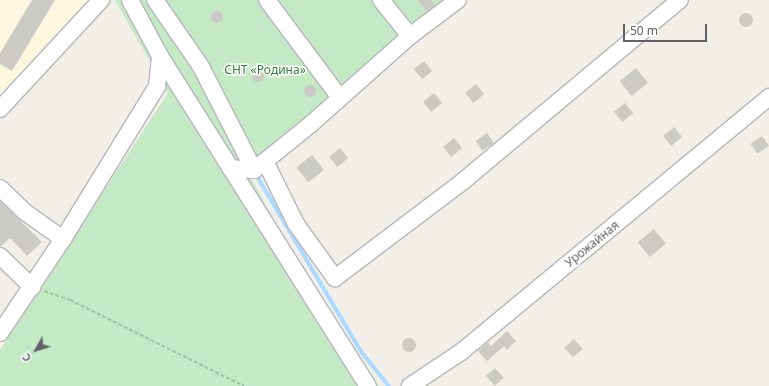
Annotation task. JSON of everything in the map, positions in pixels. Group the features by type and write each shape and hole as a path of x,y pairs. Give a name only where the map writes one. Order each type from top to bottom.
{"street":[{"path":"1,105 33,76 101,0"},
{"path":"130,0 160,56 368,386"},
{"path":"267,0 340,98"},
{"path":"381,0 410,36"},
{"path":"230,168 260,166 410,36 458,0"},
{"path":"142,22 160,2 296,224 335,278 474,172 680,0"},
{"path":"0,333 63,239 157,86 160,56"},
{"name":"Урожайная","path":"410,386 461,352 769,97"},
{"path":"0,188 25,212 63,239"},
{"path":"0,256 32,287"}],"path":[{"path":"32,287 70,300 244,386"}],"shaded area":[{"path":"0,0 111,0 13,101 0,92"}],"green space":[{"name":"СНТ «Родина»","path":"115,0 462,0 249,174 292,254 379,386 0,386 0,350 168,93"}],"building":[{"path":"32,0 55,0 12,71 0,64 0,53"},
{"path":"417,0 431,0 436,5 427,11"},
{"path":"219,11 222,12 222,22 215,23 212,22 211,15 212,12"},
{"path":"746,13 751,15 753,20 751,25 746,27 741,25 739,20 741,15"},
{"path":"424,61 432,71 422,79 414,69"},
{"path":"636,68 648,83 632,96 620,81"},
{"path":"260,70 263,71 263,81 256,82 253,81 252,74 253,71"},
{"path":"476,84 484,94 473,103 465,93"},
{"path":"312,85 315,86 315,96 308,97 305,96 304,89 305,86"},
{"path":"434,93 442,103 431,112 423,102"},
{"path":"625,103 633,113 622,122 614,112"},
{"path":"674,127 682,137 671,146 663,136"},
{"path":"487,133 494,143 482,151 476,141"},
{"path":"762,136 769,146 757,154 751,144"},
{"path":"454,138 462,148 451,157 443,147"},
{"path":"340,148 348,158 337,167 329,157"},
{"path":"312,155 324,170 308,182 296,168"},
{"path":"0,201 42,242 27,256 10,238 0,247"},
{"path":"654,229 666,244 650,257 638,242"},
{"path":"507,331 516,341 507,350 504,346 487,361 478,351 488,342 491,346"},
{"path":"409,338 414,340 416,345 414,350 409,352 404,350 402,345 404,340"},
{"path":"574,339 583,349 573,357 564,348"},
{"path":"495,368 504,378 495,386 486,376"}],"waterway":[{"path":"256,174 361,351 389,386"}]}
